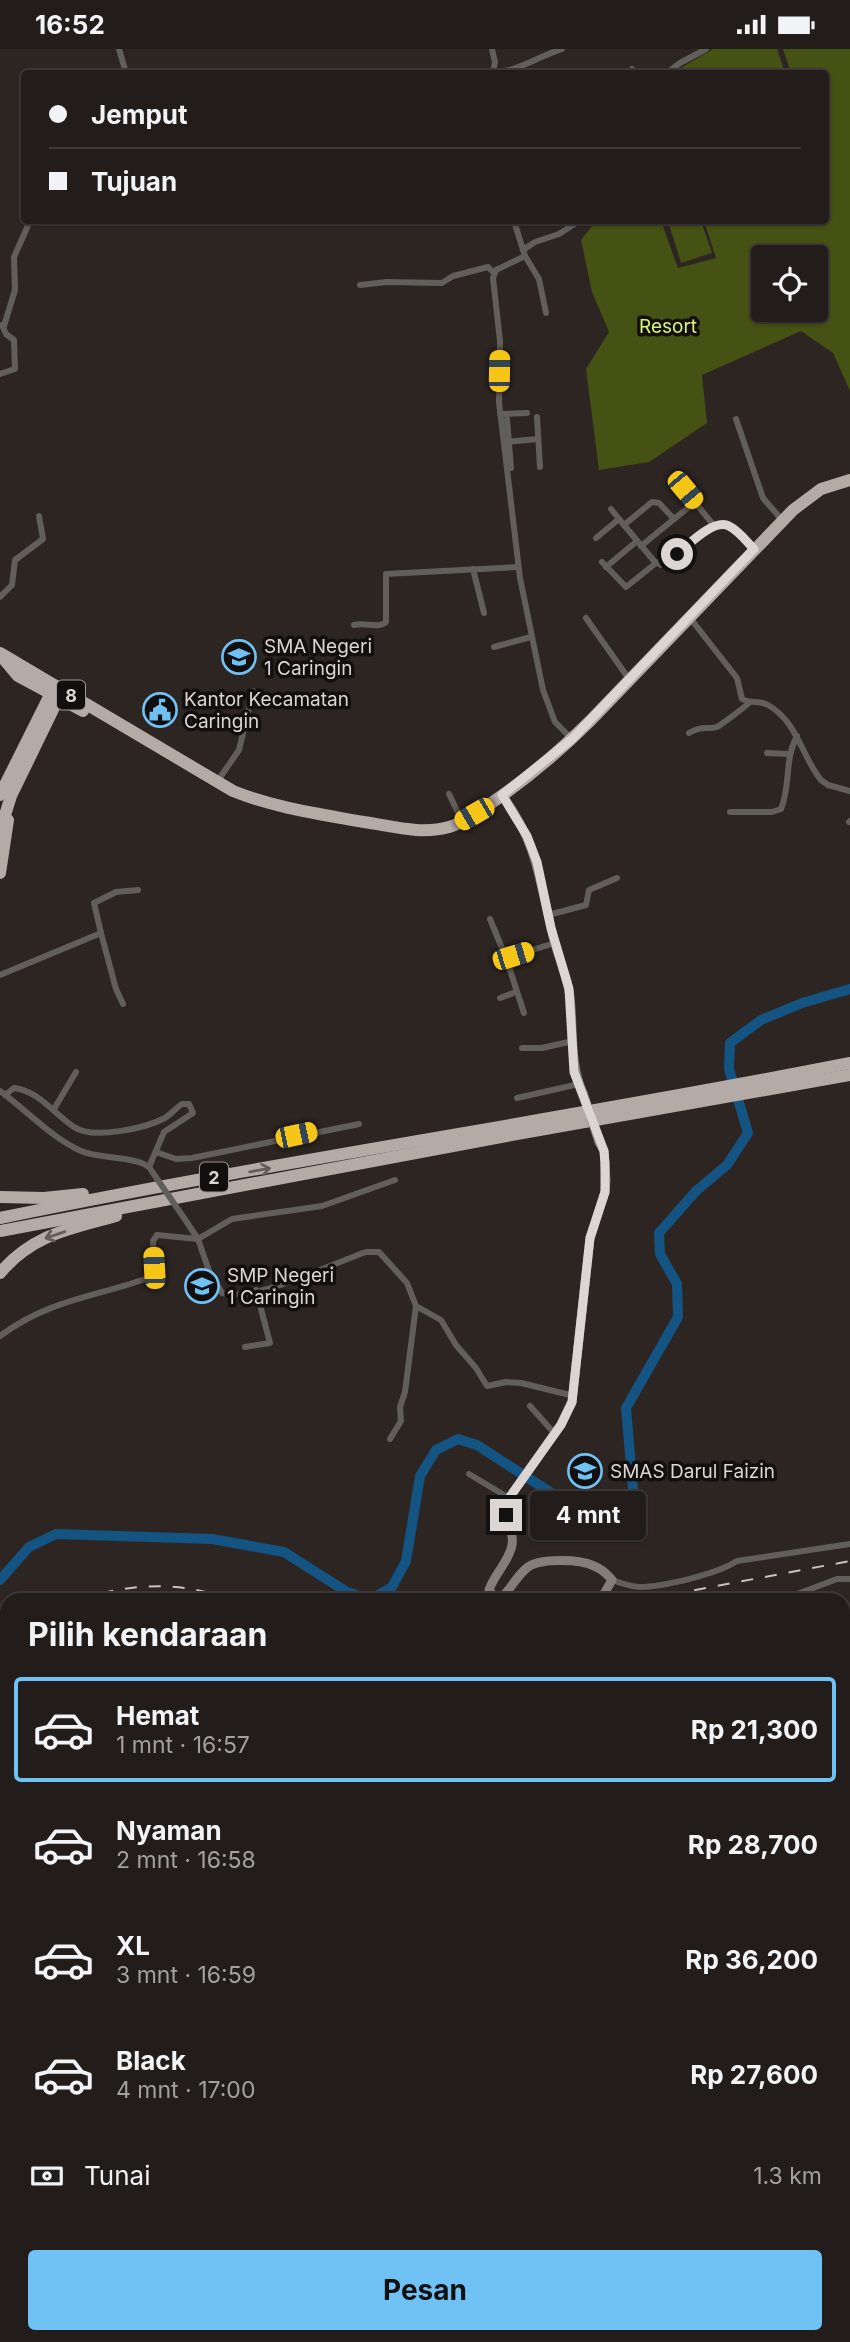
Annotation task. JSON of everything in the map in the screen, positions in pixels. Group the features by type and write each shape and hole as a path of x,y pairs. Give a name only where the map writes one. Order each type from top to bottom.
{"highway":[{"name":"8","path":"0,654 8,667 31,683 56,692 242,794 276,805 405,829 435,830 462,821 502,795 572,739 782,520 811,495 850,480"},
{"name":"8","path":"0,654 114,730 141,737"},
{"path":"31,683 45,713"},
{"path":"0,831 6,795 56,692"},
{"path":"45,713 81,710"},
{"path":"0,873 6,795"},
{"name":"2","path":"822,1075 850,1063"},
{"name":"2","path":"0,1231 500,1132 822,1075 850,1075"},
{"name":"2","path":"0,1218 180,1183 432,1145"},
{"path":"0,1197 44,1199 180,1183"},
{"path":"0,1273 23,1249 48,1236 191,1195"}],"street":[{"path":"119,49 125,70"},
{"path":"492,49 494,70"},
{"path":"508,70 562,49"},
{"path":"672,70 706,49"},
{"path":"0,374 15,369 15,340 6,334 2,325 15,290 14,257 29,224"},
{"path":"515,224 524,253 539,279 546,313"},
{"path":"494,273 524,253 535,242 559,234 574,224"},
{"path":"360,285 387,282 442,283 453,276 488,267 494,273 500,341 500,414 511,468"},
{"path":"500,414 527,413"},
{"path":"537,417 540,467"},
{"path":"507,419 506,442 518,567 531,637 543,690 552,715 562,731 572,739"},
{"path":"736,419 763,498 782,520"},
{"path":"506,442 538,439"},
{"path":"685,490 715,527"},
{"path":"596,538 652,502 659,503 674,519"},
{"path":"695,502 604,565 625,587 656,563 666,563 696,537 724,525 730,527 754,549"},
{"path":"611,509 656,563"},
{"path":"0,597 13,582 15,560 43,539 40,516"},
{"path":"354,625 365,623 380,626 386,622 385,574 518,567"},
{"path":"473,569 484,613"},
{"path":"689,617 735,675 741,697 749,702 761,702 770,706 797,736 821,780 828,785 850,791"},
{"path":"586,618 629,679"},
{"path":"494,647 531,637"},
{"path":"217,782 239,750 253,691"},
{"path":"689,733 699,727 718,726 743,710 749,702"},
{"path":"730,812 772,812 781,809 788,754 797,736"},
{"path":"766,753 788,754"},
{"path":"449,794 462,821"},
{"path":"491,1593 489,1590 491,1584 513,1543 506,1511 511,1496 555,1434 570,1409 574,1396 590,1238 605,1192 606,1180 604,1151 573,1063 569,989 555,943 539,870 531,845 515,813 502,795"},
{"path":"548,915 586,905 589,890 617,878"},
{"path":"123,1004 116,989 94,903 116,892 138,890"},
{"path":"490,919 524,1013"},
{"path":"0,975 101,933"},
{"path":"506,958 555,943"},
{"path":"500,998 516,992"},
{"path":"522,1048 542,1048 573,1041"},
{"path":"54,1109 76,1072"},
{"path":"150,1169 167,1129 192,1115 193,1110 189,1104 182,1104 162,1119 108,1132 78,1129 54,1109 17,1088 3,1093 76,1149 102,1157 142,1163 150,1169 198,1239 206,1266 220,1292 231,1295 256,1290 305,1276 356,1256 377,1252 385,1257 404,1280 416,1306 405,1392 400,1407 400,1425 390,1439"},
{"path":"517,1098 581,1088"},
{"path":"156,1152 176,1159 192,1158 359,1124"},
{"path":"0,1336 37,1313 70,1300 151,1277 154,1273 153,1241 157,1235 198,1239 232,1219 321,1206 395,1180"},
{"path":"245,1347 270,1343 256,1290"},
{"path":"416,1306 441,1319 456,1345 487,1386 517,1382 574,1396"},
{"path":"530,1406 555,1434"},
{"path":"469,1474 511,1496"},
{"path":"506,1593 528,1568 546,1562 591,1564 612,1580 642,1587 713,1572 737,1561 850,1544"},
{"path":"800,1593 836,1579 850,1579"},
{"path":"605,1593 612,1580"}],"green space":[{"path":"713,49 777,49 784,70 681,70"},
{"name":"Resort","path":"783,49 850,49 850,391 833,353 801,331 702,375 707,423 649,462 599,470 586,369 609,332 592,292 581,240 594,224 662,224 678,268 716,258 705,224 829,224 829,70 790,70"},
{"path":"669,224 702,224 712,253 681,263"}],"waterway":[{"path":"382,1593 392,1587 406,1561 420,1476 436,1450 458,1439 477,1445 564,1501 619,1519 634,1501 626,1408 678,1317 677,1284 660,1254 659,1233 696,1191 727,1165 748,1133 729,1069 730,1043 761,1020 802,1003 850,989"},
{"path":"0,1580 29,1547 56,1534 212,1539 284,1552 350,1593"}],"railway":[{"path":"679,1593 850,1561"},
{"path":"104,1593 154,1586 210,1593"}],"place":[{"name":"SMA Negeri 1 Caringin","path":"239,657"},
{"name":"Kantor Kecamatan Caringin","path":"160,710"},
{"name":"SMP Negeri 1 Caringin","path":"202,1286"},
{"name":"SMAS Darul Faizin","path":"585,1471"}],"route":[{"path":"506,1515 507,1501 570,1409 575,1388 590,1238 605,1192 606,1173 604,1151 574,1072 569,989 551,928 537,862 515,813 502,795 572,739 754,549 730,527 721,525 701,533 677,554"}]}
